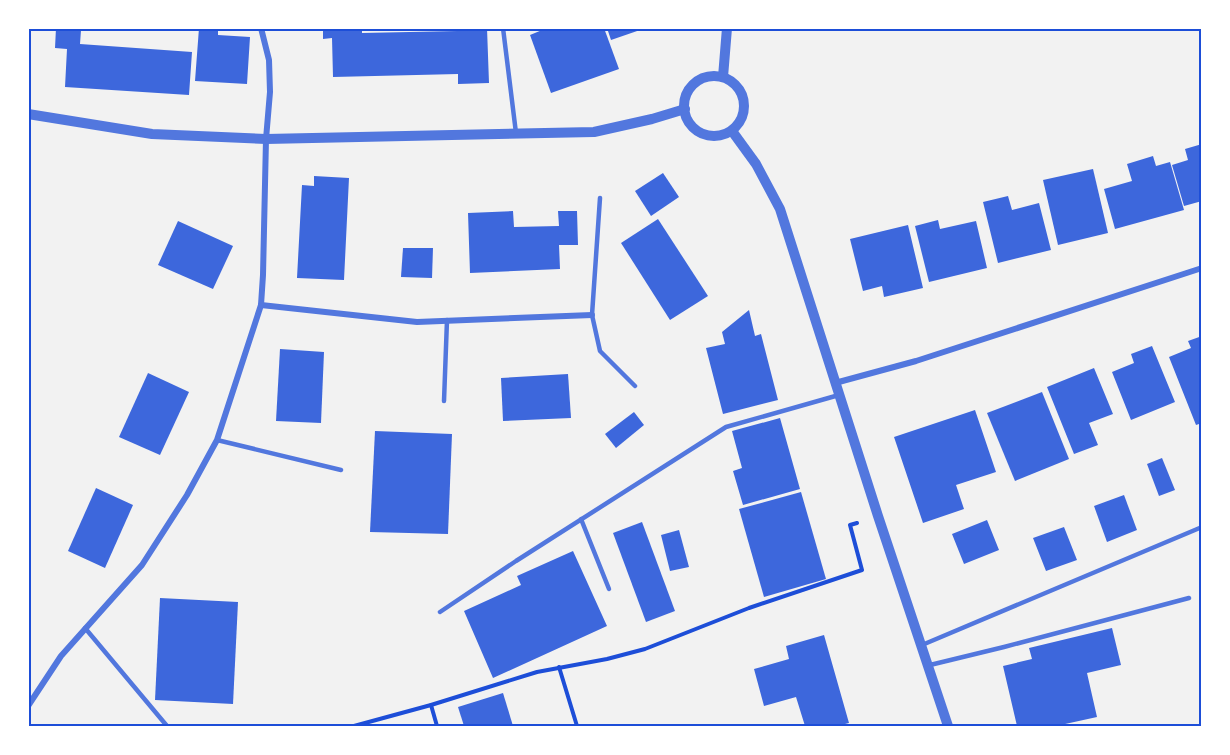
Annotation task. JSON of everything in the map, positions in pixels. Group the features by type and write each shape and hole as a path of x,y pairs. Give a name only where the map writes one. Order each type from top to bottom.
{"street":[{"path":"28,706 61,656 142,565 187,495 217,440 261,305 266,139 270,92 269,60 261,28"},
{"path":"723,77 727,28"},
{"path":"723,77 739,88 743,96 743,116 732,131 722,135 712,136 693,127 687,119 685,109 685,99 689,90 704,78 723,77"},
{"path":"28,114 152,134 266,139 594,132 685,109"},
{"path":"732,131 756,164 780,209 948,726"},
{"path":"836,383 916,361 1202,268"},
{"path":"261,305 417,322 592,315"}],"lane":[{"path":"503,28 516,134"},
{"path":"600,198 592,315 600,351 635,386"},
{"path":"444,400 447,320"},
{"path":"440,612 726,427 839,395"},
{"path":"217,440 341,470"},
{"path":"581,519 609,589"},
{"path":"922,645 1202,527"},
{"path":"928,665 1189,598"},
{"path":"84,628 167,726"}],"path":[{"path":"354,726 537,672 607,659 645,649 749,608 846,577 862,570 850,525 878,516"},
{"path":"559,668 577,726"},
{"path":"431,705 437,726"}],"building":[{"path":"56,28 81,30 80,44 192,52 189,95 65,87 67,49 55,48"},
{"path":"199,28 218,28 218,35 250,37 247,84 195,81"},
{"path":"323,28 362,28 362,33 487,28 489,83 458,84 458,74 333,77 332,38 323,39"},
{"path":"547,28 604,28 619,69 551,93 530,35"},
{"path":"607,28 643,28 643,29 611,40"},
{"path":"1202,144 1202,201 1184,206 1172,165 1188,160 1185,149"},
{"path":"1153,156 1156,166 1170,162 1184,210 1115,229 1104,189 1132,181 1127,164"},
{"path":"1093,169 1108,233 1058,245 1043,180"},
{"path":"663,173 679,197 651,216 635,191"},
{"path":"314,176 349,178 344,280 297,278 302,185 314,186"},
{"path":"1008,196 1012,210 1039,203 1051,250 998,263 983,202"},
{"path":"513,211 514,227 559,226 558,211 577,211 578,245 559,245 560,269 470,273 468,213"},
{"path":"658,219 708,296 670,320 621,243"},
{"path":"938,220 940,229 976,221 987,268 929,282 915,226"},
{"path":"178,221 233,246 213,289 158,265"},
{"path":"908,225 923,288 884,297 882,286 863,291 850,239"},
{"path":"403,248 433,248 432,278 401,277"},
{"path":"749,310 755,336 761,334 778,400 723,414 706,348 725,344 722,332"},
{"path":"1202,336 1202,423 1196,425 1169,357 1191,348 1188,341"},
{"path":"1152,346 1175,402 1131,420 1112,372 1134,363 1131,354"},
{"path":"280,349 324,352 321,423 276,421"},
{"path":"1094,368 1113,414 1089,423 1098,445 1074,454 1047,387"},
{"path":"148,373 189,392 160,455 119,437"},
{"path":"568,374 571,418 503,421 501,378"},
{"path":"1042,392 1069,459 1015,481 987,413"},
{"path":"975,410 996,472 956,485 964,509 923,523 894,437"},
{"path":"634,412 644,425 616,448 605,434"},
{"path":"780,418 800,489 743,505 733,471 742,468 732,431"},
{"path":"375,431 452,434 448,534 370,532"},
{"path":"1162,458 1175,490 1159,496 1147,464"},
{"path":"96,488 133,505 105,568 68,551"},
{"path":"801,492 826,579 764,597 739,509"},
{"path":"1124,495 1137,530 1107,542 1094,506"},
{"path":"987,520 999,550 964,564 952,534"},
{"path":"642,522 675,611 646,622 613,533"},
{"path":"1064,527 1077,560 1046,571 1033,538"},
{"path":"679,530 689,567 670,571 661,535"},
{"path":"573,551 607,626 493,678 464,611 521,585 517,576"},
{"path":"160,598 238,602 233,704 155,700"},
{"path":"1112,628 1121,665 1087,673 1097,717 1056,726 1017,726 1003,666 1032,659 1029,648"},
{"path":"824,635 849,723 837,726 805,726 796,697 764,706 754,669 789,659 786,646"},
{"path":"503,693 513,726 464,726 458,707"}]}
